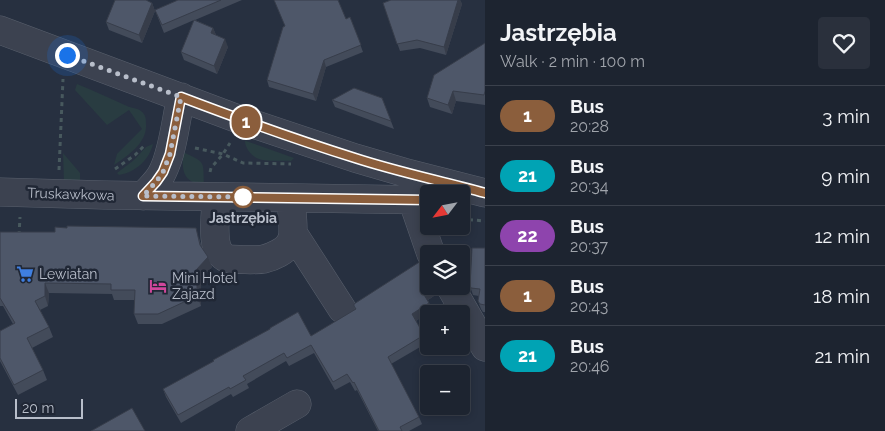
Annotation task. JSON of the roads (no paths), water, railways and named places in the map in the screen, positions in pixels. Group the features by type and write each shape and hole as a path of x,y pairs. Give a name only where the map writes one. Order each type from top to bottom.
{"street":[{"path":"0,30 241,120 403,172 471,203"},
{"path":"143,196 163,172 170,154 181,97"},
{"path":"212,186 215,237 218,250 222,256 228,259 263,260 283,250 290,243 292,233 290,198"},
{"name":"Truskawkowa","path":"0,192 143,196 212,186 290,198 420,200"},
{"path":"292,233 342,309"},
{"path":"455,295 485,347"},
{"path":"250,431 298,404"}],"place":[{"name":"Jastrzębia","path":"243,197"},
{"name":"Lewiatan","path":"25,274"},
{"name":"Mini Hotel Zajazd","path":"158,286"}]}
